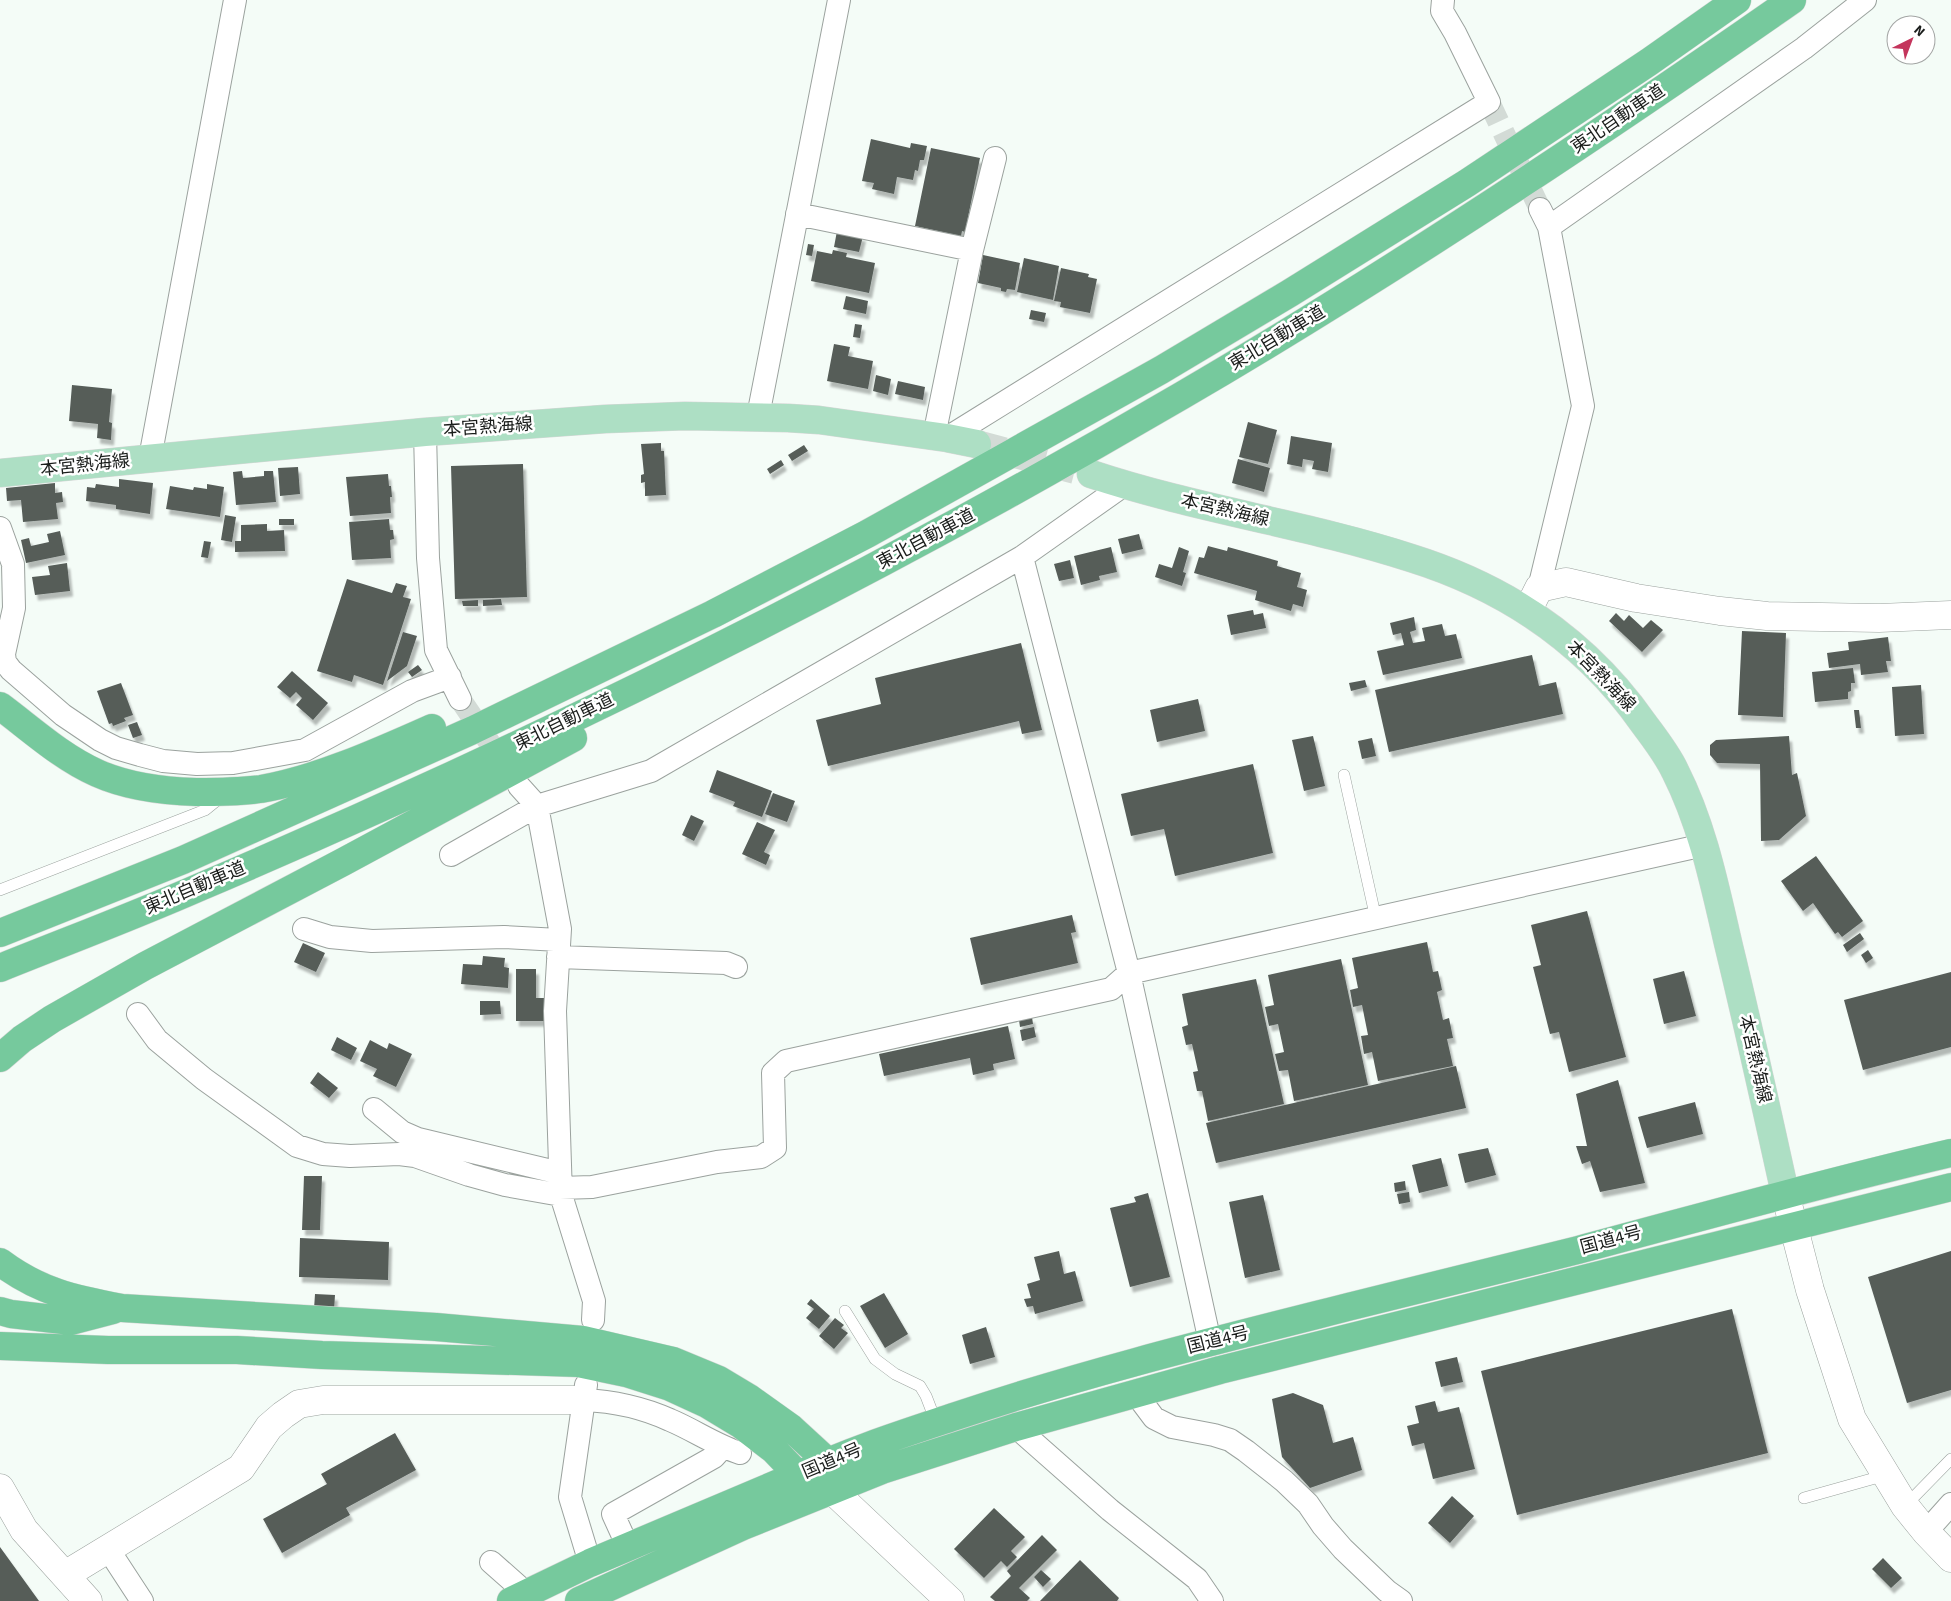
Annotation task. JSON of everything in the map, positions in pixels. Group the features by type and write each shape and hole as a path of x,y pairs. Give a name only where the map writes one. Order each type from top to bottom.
{"highway":[{"name":"東北自動車道","path":"0,933 183,860 420,754 570,684 867,534 1161,370 1282,298 1467,183 1650,62 1737,0"},
{"name":"東北自動車道","path":"0,968 196,889 421,790 585,712 884,562 1180,397 1309,319 1485,208 1666,88 1792,0"},
{"path":"0,706 52,746 96,772 120,782 180,792 227,793 262,789 301,779 373,753 630,638 790,574"},
{"path":"0,1058 22,1039 52,1019 145,966 343,862 659,691 807,601"},
{"name":"国道4号","path":"518,1597 590,1563 827,1461 996,1402 1210,1342 1578,1250 1785,1193 1951,1153"},
{"name":"国道4号","path":"579,1601 744,1526 882,1470 1016,1427 1220,1370 1951,1187"},
{"path":"0,1262 19,1276 44,1289 75,1299 122,1308 436,1327 583,1340 673,1361 720,1380 749,1398 790,1428 827,1461 832,1490"},
{"path":"0,1311 71,1321 122,1308"},
{"path":"5,1345 108,1350 237,1350 322,1355 578,1363 626,1373 670,1387 707,1404 740,1424 767,1445 798,1475 832,1490"}],"main road":[{"name":"本宮熱海線","path":"0,474 425,432 606,419 758,416 820,420 977,444"},
{"name":"本宮熱海線","path":"1091,474 1186,502 1244,514 1412,558 1480,584 1533,599 1629,702 1675,770 1692,809 1704,845 1785,1193"}],"street":[{"path":"150,458 235,0"},
{"path":"758,416 839,0"},
{"path":"941,437 1489,102 1442,11 1443,0"},
{"path":"1533,599 1582,406 1544,218 1804,48 1865,0"},
{"path":"941,437 972,250 995,158"},
{"path":"797,214 972,250"},
{"path":"425,432 428,558 436,650 460,699"},
{"path":"451,855 537,806 651,771 1022,557 1124,485"},
{"path":"0,528 13,564 14,608 4,654 5,662 11,670 63,715 84,731 116,748 163,761 196,764 234,763 305,750 412,691 450,677"},
{"path":"1022,557 1129,973 1210,1342"},
{"path":"1533,599 1566,582 1636,598 1767,616 1879,618 1951,615"},
{"path":"519,786 537,806 560,929 555,1011 560,1185 594,1301 593,1320"},
{"path":"138,1014 157,1040 204,1079 297,1146 323,1154 350,1156 399,1154 415,1156 469,1175 505,1185 592,1187 717,1162 762,1157 775,1148 772,1073 786,1061 1111,989 1129,973 1704,845"},
{"path":"304,929 330,937 372,941 504,937 559,949 726,963 736,967"},
{"path":"374,1109 402,1132 418,1139 560,1185"},
{"path":"1785,1193 1810,1290 1852,1419 1905,1506 1951,1558"},
{"path":"585,1392 570,1497 590,1563"},
{"path":"65,1575 241,1468 269,1427 300,1404 323,1400 585,1392 611,1403 670,1420 731,1450 714,1457 613,1514 628,1547"},
{"path":"1136,1394 1154,1418 1172,1427 1230,1440 1246,1451 1284,1481 1308,1504 1323,1526 1343,1549 1387,1591 1401,1601"},
{"path":"1016,1427 1110,1510 1197,1579 1212,1601"},
{"path":"0,1488 24,1530 88,1601"},
{"path":"832,1490 950,1601"},
{"path":"1926,1532 1951,1504"},
{"path":"108,1549 142,1601"},
{"path":"491,1562 518,1597"}],"lane":[{"path":"1344,775 1376,919"},
{"path":"0,890 205,810 227,793"},
{"path":"845,1311 876,1359 895,1374 920,1386 936,1422"},
{"path":"1905,1506 1951,1458"},
{"path":"1804,1498 1886,1475"}],"building":[{"path":"871,139 910,148 911,143 927,146 924,160 920,160 918,171 915,170 913,180 897,177 894,194 872,189 874,183 862,181"},
{"path":"931,148 980,158 965,232 962,231 961,236 915,226"},
{"path":"837,231 863,236 859,252 834,247"},
{"path":"808,244 814,245 812,256 806,255"},
{"path":"833,250 847,253 846,257 875,263 869,293 811,281 817,251 832,254"},
{"path":"983,255 1020,263 1015,290 1007,289 1006,292 1001,291 1001,288 978,283"},
{"path":"1024,258 1059,266 1053,300 1017,292"},
{"path":"1061,268 1089,274 1088,277 1097,279 1090,313 1060,307 1061,302 1054,301"},
{"path":"846,296 868,301 866,314 843,309"},
{"path":"1031,310 1046,313 1044,322 1029,319"},
{"path":"855,324 862,325 860,338 853,337"},
{"path":"834,344 850,347 848,356 873,361 868,389 827,381"},
{"path":"876,375 891,379 888,395 873,391"},
{"path":"898,381 925,387 923,400 895,394"},
{"path":"72,385 112,389 109,422 112,423 111,440 97,438 98,424 69,421"},
{"path":"1248,422 1277,430 1268,464 1239,457"},
{"path":"1291,436 1332,443 1328,472 1312,469 1314,461 1303,459 1302,467 1287,464"},
{"path":"661,443 661,451 664,451 666,495 645,496 645,482 641,483 641,475 644,474 641,444"},
{"path":"804,445 808,451 792,461 788,455"},
{"path":"1238,459 1270,468 1264,492 1232,483"},
{"path":"781,460 784,465 770,474 767,469"},
{"path":"523,464 527,597 455,599 451,466"},
{"path":"298,467 300,494 280,496 278,468"},
{"path":"242,471 243,478 264,476 264,471 273,471 276,502 236,505 233,472"},
{"path":"388,474 392,497 390,497 391,513 350,516 346,477"},
{"path":"119,479 153,483 150,514 116,509 116,505 86,501 87,487 95,488 96,484 119,487"},
{"path":"55,483 55,493 62,492 63,502 56,503 58,519 23,522 21,500 7,501 6,488"},
{"path":"207,484 224,487 220,517 166,509 170,486 193,490 194,487 207,489"},
{"path":"225,515 236,517 232,542 221,540"},
{"path":"279,519 294,519 294,525 279,525"},
{"path":"389,519 390,530 393,530 394,539 390,540 391,558 352,560 349,522"},
{"path":"267,524 267,531 284,530 285,551 235,552 235,541 241,541 241,525"},
{"path":"60,531 65,555 26,563 21,540 29,538 31,546 49,542 47,534"},
{"path":"1139,534 1143,549 1122,554 1118,539"},
{"path":"204,541 211,542 208,558 201,557"},
{"path":"1208,546 1227,551 1228,547 1278,561 1277,566 1301,573 1297,587 1307,590 1303,607 1293,604 1291,611 1255,600 1257,591 1194,573 1199,557 1204,558"},
{"path":"1111,547 1117,572 1099,576 1100,580 1081,585 1074,556"},
{"path":"1179,547 1189,551 1183,572 1186,573 1182,586 1155,577 1159,564 1172,568"},
{"path":"1070,560 1074,578 1059,581 1054,564"},
{"path":"67,563 70,591 35,595 32,577 50,575 48,566"},
{"path":"347,579 392,593 396,583 407,586 403,597 411,599 383,685 354,675 352,682 317,671"},
{"path":"501,599 502,605 483,606 483,600"},
{"path":"478,600 478,606 463,606 462,601"},
{"path":"1253,610 1254,615 1263,613 1266,628 1231,635 1227,615"},
{"path":"1616,613 1624,621 1629,615 1643,628 1651,620 1663,630 1642,652 1609,621"},
{"path":"1414,617 1416,630 1410,632 1413,643 1425,641 1422,628 1442,624 1445,636 1456,634 1462,658 1383,675 1377,651 1404,645 1401,633 1393,635 1390,623"},
{"path":"1742,631 1786,633 1783,717 1738,715"},
{"path":"403,632 417,636 407,666 387,681"},
{"path":"1888,637 1891,661 1886,661 1888,672 1861,675 1860,664 1829,668 1827,653 1849,650 1848,642"},
{"path":"1021,643 1042,730 1022,734 1019,721 828,766 816,720 881,704 875,678"},
{"path":"1532,655 1539,686 1556,682 1563,714 1389,752 1375,690"},
{"path":"418,665 422,670 412,677 408,672"},
{"path":"1853,668 1855,683 1851,683 1848,699 1815,702 1812,672"},
{"path":"292,671 328,703 313,720 296,705 302,698 296,692 290,698 277,687"},
{"path":"1365,680 1367,687 1351,691 1349,683"},
{"path":"121,683 133,715 124,718 126,721 113,726 112,723 109,724 97,691"},
{"path":"1921,685 1924,734 1895,736 1892,687"},
{"path":"1198,699 1205,731 1157,742 1150,710"},
{"path":"1854,710 1859,710 1861,728 1856,728"},
{"path":"137,722 142,735 133,738 128,725"},
{"path":"1313,736 1325,786 1304,791 1292,740"},
{"path":"1789,736 1792,775 1797,773 1806,816 1779,840 1761,841 1760,764 1717,763 1710,755 1710,745 1716,740"},
{"path":"1372,738 1376,756 1362,759 1358,741"},
{"path":"1253,764 1273,853 1175,876 1164,829 1131,836 1121,794"},
{"path":"717,770 772,791 762,817 733,806 735,802 709,792"},
{"path":"773,793 795,801 787,822 765,814"},
{"path":"691,815 704,821 694,841 682,835"},
{"path":"757,822 775,830 764,852 770,855 766,865 742,854"},
{"path":"1816,856 1863,921 1842,937 1838,932 1835,934 1813,903 1803,911 1781,881"},
{"path":"1587,911 1626,1057 1569,1072 1559,1032 1550,1034 1533,967 1541,965 1531,925"},
{"path":"1072,915 1076,932 1071,933 1078,963 981,985 970,938"},
{"path":"1860,933 1864,939 1847,952 1843,945"},
{"path":"1427,942 1433,972 1438,971 1442,990 1437,992 1443,1020 1449,1018 1453,1038 1447,1039 1453,1066 1378,1081 1372,1052 1364,1054 1361,1036 1368,1035 1362,1005 1353,1007 1350,990 1358,988 1352,958"},
{"path":"303,943 325,953 316,972 294,962"},
{"path":"1868,950 1873,958 1866,963 1861,955"},
{"path":"483,956 505,958 504,967 509,968 508,988 461,984 463,964 482,965"},
{"path":"1341,959 1368,1085 1294,1101 1288,1070 1279,1071 1275,1054 1284,1052 1278,1024 1269,1026 1265,1007 1274,1005 1268,975"},
{"path":"516,969 536,969 536,998 545,998 545,1021 516,1021"},
{"path":"1684,971 1696,1016 1664,1024 1653,979"},
{"path":"1951,972 1951,1047 1863,1070 1844,1000"},
{"path":"1256,979 1284,1104 1208,1121 1202,1091 1197,1091 1193,1072 1198,1071 1192,1044 1186,1045 1182,1027 1188,1025 1182,994"},
{"path":"480,1001 500,1001 501,1014 480,1015"},
{"path":"1032,1017 1033,1024 1020,1027 1019,1020"},
{"path":"1008,1026 1015,1059 993,1064 994,1070 973,1075 970,1058 884,1076 879,1054"},
{"path":"1034,1027 1036,1037 1022,1041 1020,1030"},
{"path":"337,1037 357,1048 351,1060 331,1050"},
{"path":"370,1040 387,1049 389,1043 412,1054 396,1087 373,1076 377,1069 360,1061"},
{"path":"1456,1066 1466,1108 1216,1163 1206,1123"},
{"path":"318,1072 338,1088 329,1098 310,1083"},
{"path":"1618,1080 1645,1183 1600,1192 1590,1161 1582,1164 1576,1146 1587,1146 1576,1094"},
{"path":"1695,1102 1703,1134 1647,1148 1638,1117"},
{"path":"1488,1148 1496,1175 1465,1183 1458,1154"},
{"path":"1441,1158 1448,1186 1419,1193 1412,1165"},
{"path":"304,1176 322,1176 320,1230 302,1230"},
{"path":"1405,1181 1406,1190 1395,1192 1394,1183"},
{"path":"1409,1192 1410,1202 1399,1204 1397,1194"},
{"path":"1148,1193 1170,1277 1130,1287 1110,1208 1136,1202 1134,1197"},
{"path":"1263,1195 1280,1270 1245,1278 1229,1202"},
{"path":"300,1238 389,1242 388,1280 299,1277"},
{"path":"1059,1251 1064,1274 1075,1271 1083,1301 1035,1314 1033,1306 1027,1307 1024,1299 1031,1298 1027,1284 1040,1280 1034,1257"},
{"path":"1951,1251 1951,1390 1907,1403 1868,1277"},
{"path":"884,1293 908,1334 885,1348 860,1306"},
{"path":"315,1294 335,1295 334,1310 314,1309"},
{"path":"811,1299 830,1316 819,1329 806,1318 814,1309 807,1304"},
{"path":"1732,1309 1768,1453 1517,1515 1481,1371"},
{"path":"835,1318 844,1325 841,1328 848,1333 834,1349 819,1336"},
{"path":"986,1327 995,1357 970,1364 962,1335"},
{"path":"1457,1357 1463,1382 1441,1387 1435,1362"},
{"path":"1293,1393 1323,1405 1333,1443 1353,1437 1362,1470 1310,1488 1282,1457 1272,1399"},
{"path":"1435,1401 1438,1412 1459,1407 1475,1469 1433,1479 1424,1443 1412,1446 1407,1426 1419,1423 1415,1406"},
{"path":"395,1433 416,1470 346,1508 350,1515 282,1553 263,1519 327,1484 321,1474"},
{"path":"1452,1496 1474,1516 1450,1543 1428,1523"},
{"path":"994,1508 1025,1537 1011,1551 1017,1557 1007,1567 1001,1561 984,1578 954,1549"},
{"path":"1042,1535 1057,1550 1019,1588 1030,1598 1027,1601 995,1601 990,1597 1011,1576 1007,1571"},
{"path":"0,1547 39,1601 0,1601"},
{"path":"1883,1558 1902,1578 1891,1588 1872,1569"},
{"path":"1080,1560 1119,1598 1117,1601 1040,1601"},
{"path":"1041,1570 1051,1579 1043,1587 1034,1577"}],"tunnel":[{"path":"1489,102 1540,209"},
{"path":"977,444 1075,470"},
{"path":"460,699 506,767"}]}
